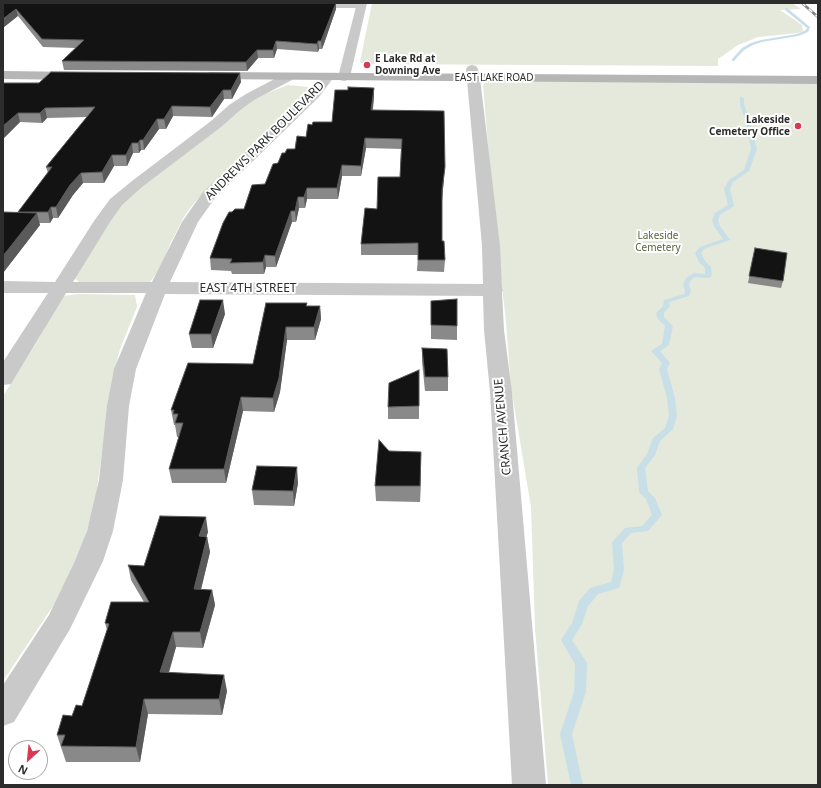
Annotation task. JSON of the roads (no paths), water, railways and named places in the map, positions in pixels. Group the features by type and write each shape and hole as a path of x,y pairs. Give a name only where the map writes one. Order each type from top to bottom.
{"main road":[{"path":"3,66 89,71 3,75"},
{"name":"EAST LAKE ROAD","path":"340,74 288,77 201,72 340,74 818,71"},
{"name":"EAST LAKE ROAD","path":"473,73 818,80"}],"street":[{"path":"298,5 362,4 340,74"},
{"name":"CRANCH AVENUE","path":"473,73 491,246 494,290 494,330 502,399 529,785"},
{"name":"ANDREWS PARK BOULEVARD","path":"3,712 60,620 89,561 100,531 111,480 118,406 125,369 151,302 190,222 209,195 299,110 340,74"},
{"path":"3,379 102,221 116,202 136,184 234,108 250,97 288,77"},
{"name":"EAST 4TH STREET","path":"3,287 494,290"}],"waterway":[{"path":"733,60 743,49 752,44 761,41 798,35 807,31 809,28 786,9"},
{"path":"577,785 566,734 580,692 581,663 566,640 577,624 583,604 594,591 615,585 619,570 617,542 628,530 645,529 657,515 650,498 644,492 641,468 651,455 656,440 669,429 673,416 671,398 663,369 666,363 655,351 665,345 669,326 661,318 660,313 666,306 666,301 687,295 688,291 686,284 688,279 694,275 709,276 708,267 702,262 698,253 702,248 727,240 717,226 715,220 717,214 731,206 727,189 731,181 746,171 754,149 742,105 742,98"}],"railway":[{"path":"802,3 818,17"}],"place":[{"name":"E Lake Rd at Downing Ave","path":"367,65"},
{"name":"Lakeside Cemetery Office","path":"798,126"}],"park label":[{"name":"Lakeside Cemetery","path":"658,242"}]}
